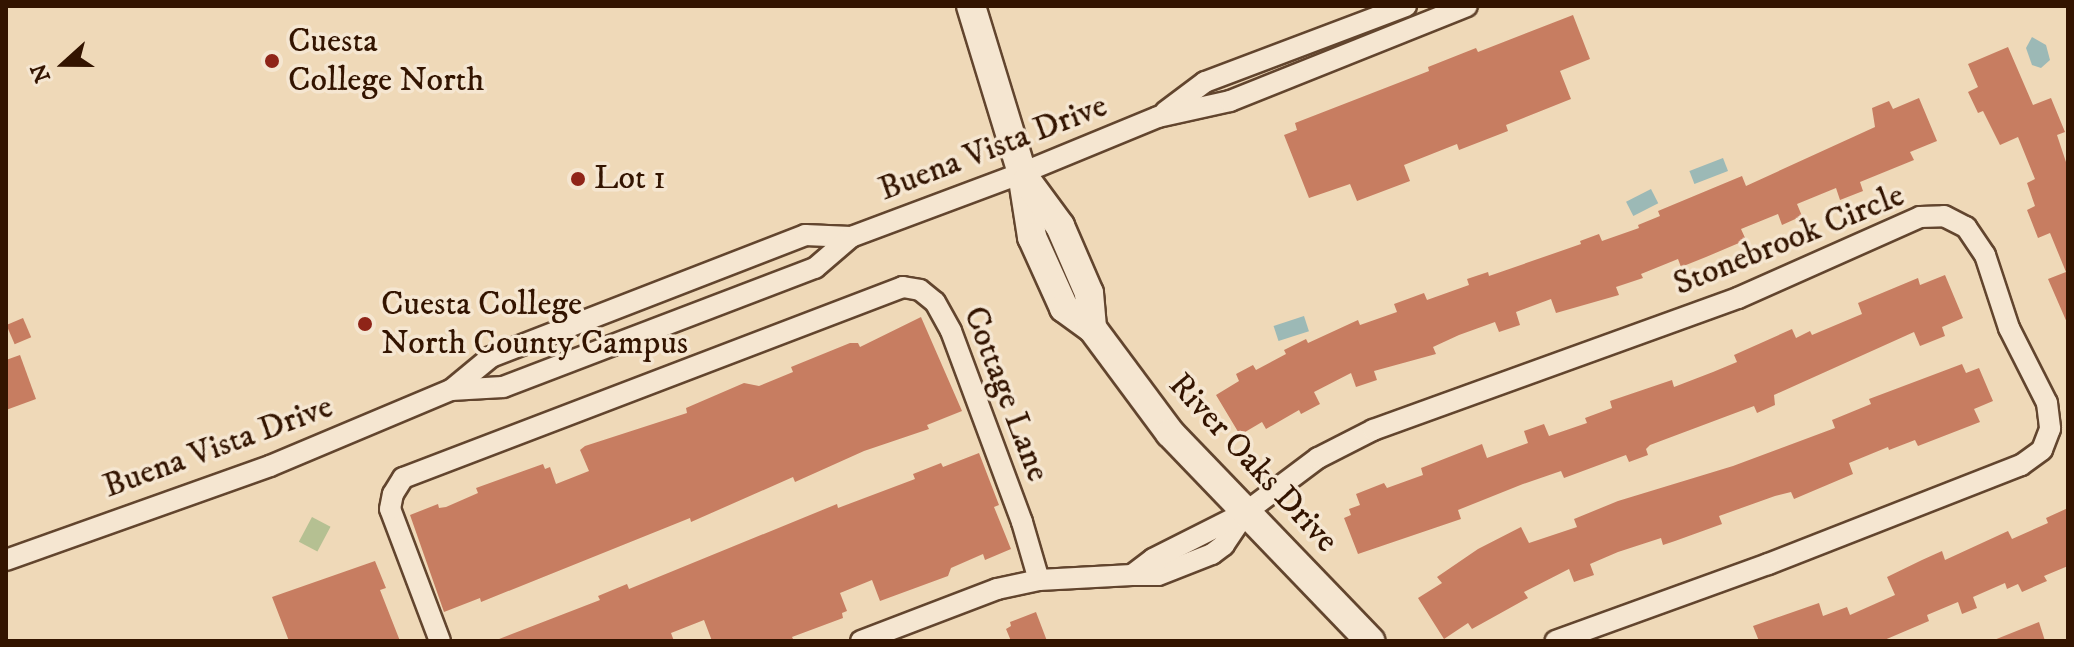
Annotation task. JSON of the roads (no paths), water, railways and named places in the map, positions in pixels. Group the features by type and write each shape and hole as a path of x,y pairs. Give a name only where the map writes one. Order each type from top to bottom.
{"street":[{"name":"River Oaks Drive","path":"971,6 1022,173 1032,237 1064,308 1092,328 1170,433 1370,641"},
{"name":"Buena Vista Drive","path":"1158,117 1205,82 1406,6"},
{"name":"Buena Vista Drive","path":"451,390 503,387 815,268 851,237 1022,173 1158,117 1230,101 1467,6"},
{"name":"Stonebrook Circle","path":"1246,512 1318,458 1373,430 1738,298 1920,217 1944,216 1966,227 1985,255 2009,328 2047,403 2050,429 2042,450 2021,465 1768,564 1555,641"},
{"name":"Buena Vista Drive","path":"6,560 270,466 451,390 491,357 805,235 851,237"},
{"name":"Cottage Lane","path":"440,641 390,509 393,494 403,478 903,287 920,290 935,302 951,331 1022,522 1039,580"},
{"path":"861,641 997,589 1039,580 1132,575 1153,559 1246,512"}],"water":[{"path":"2032,37 2046,45 2050,60 2041,68 2032,65 2026,48"},
{"path":"1723,158 1728,171 1694,184 1689,171"},
{"path":"1651,189 1658,203 1633,216 1626,202"},
{"path":"1304,316 1309,331 1279,341 1274,326"}],"place":[{"name":"Cuesta College North","path":"272,61"},
{"name":"Lot 1","path":"578,179"},
{"name":"Cuesta College North County Campus","path":"365,324"}]}
